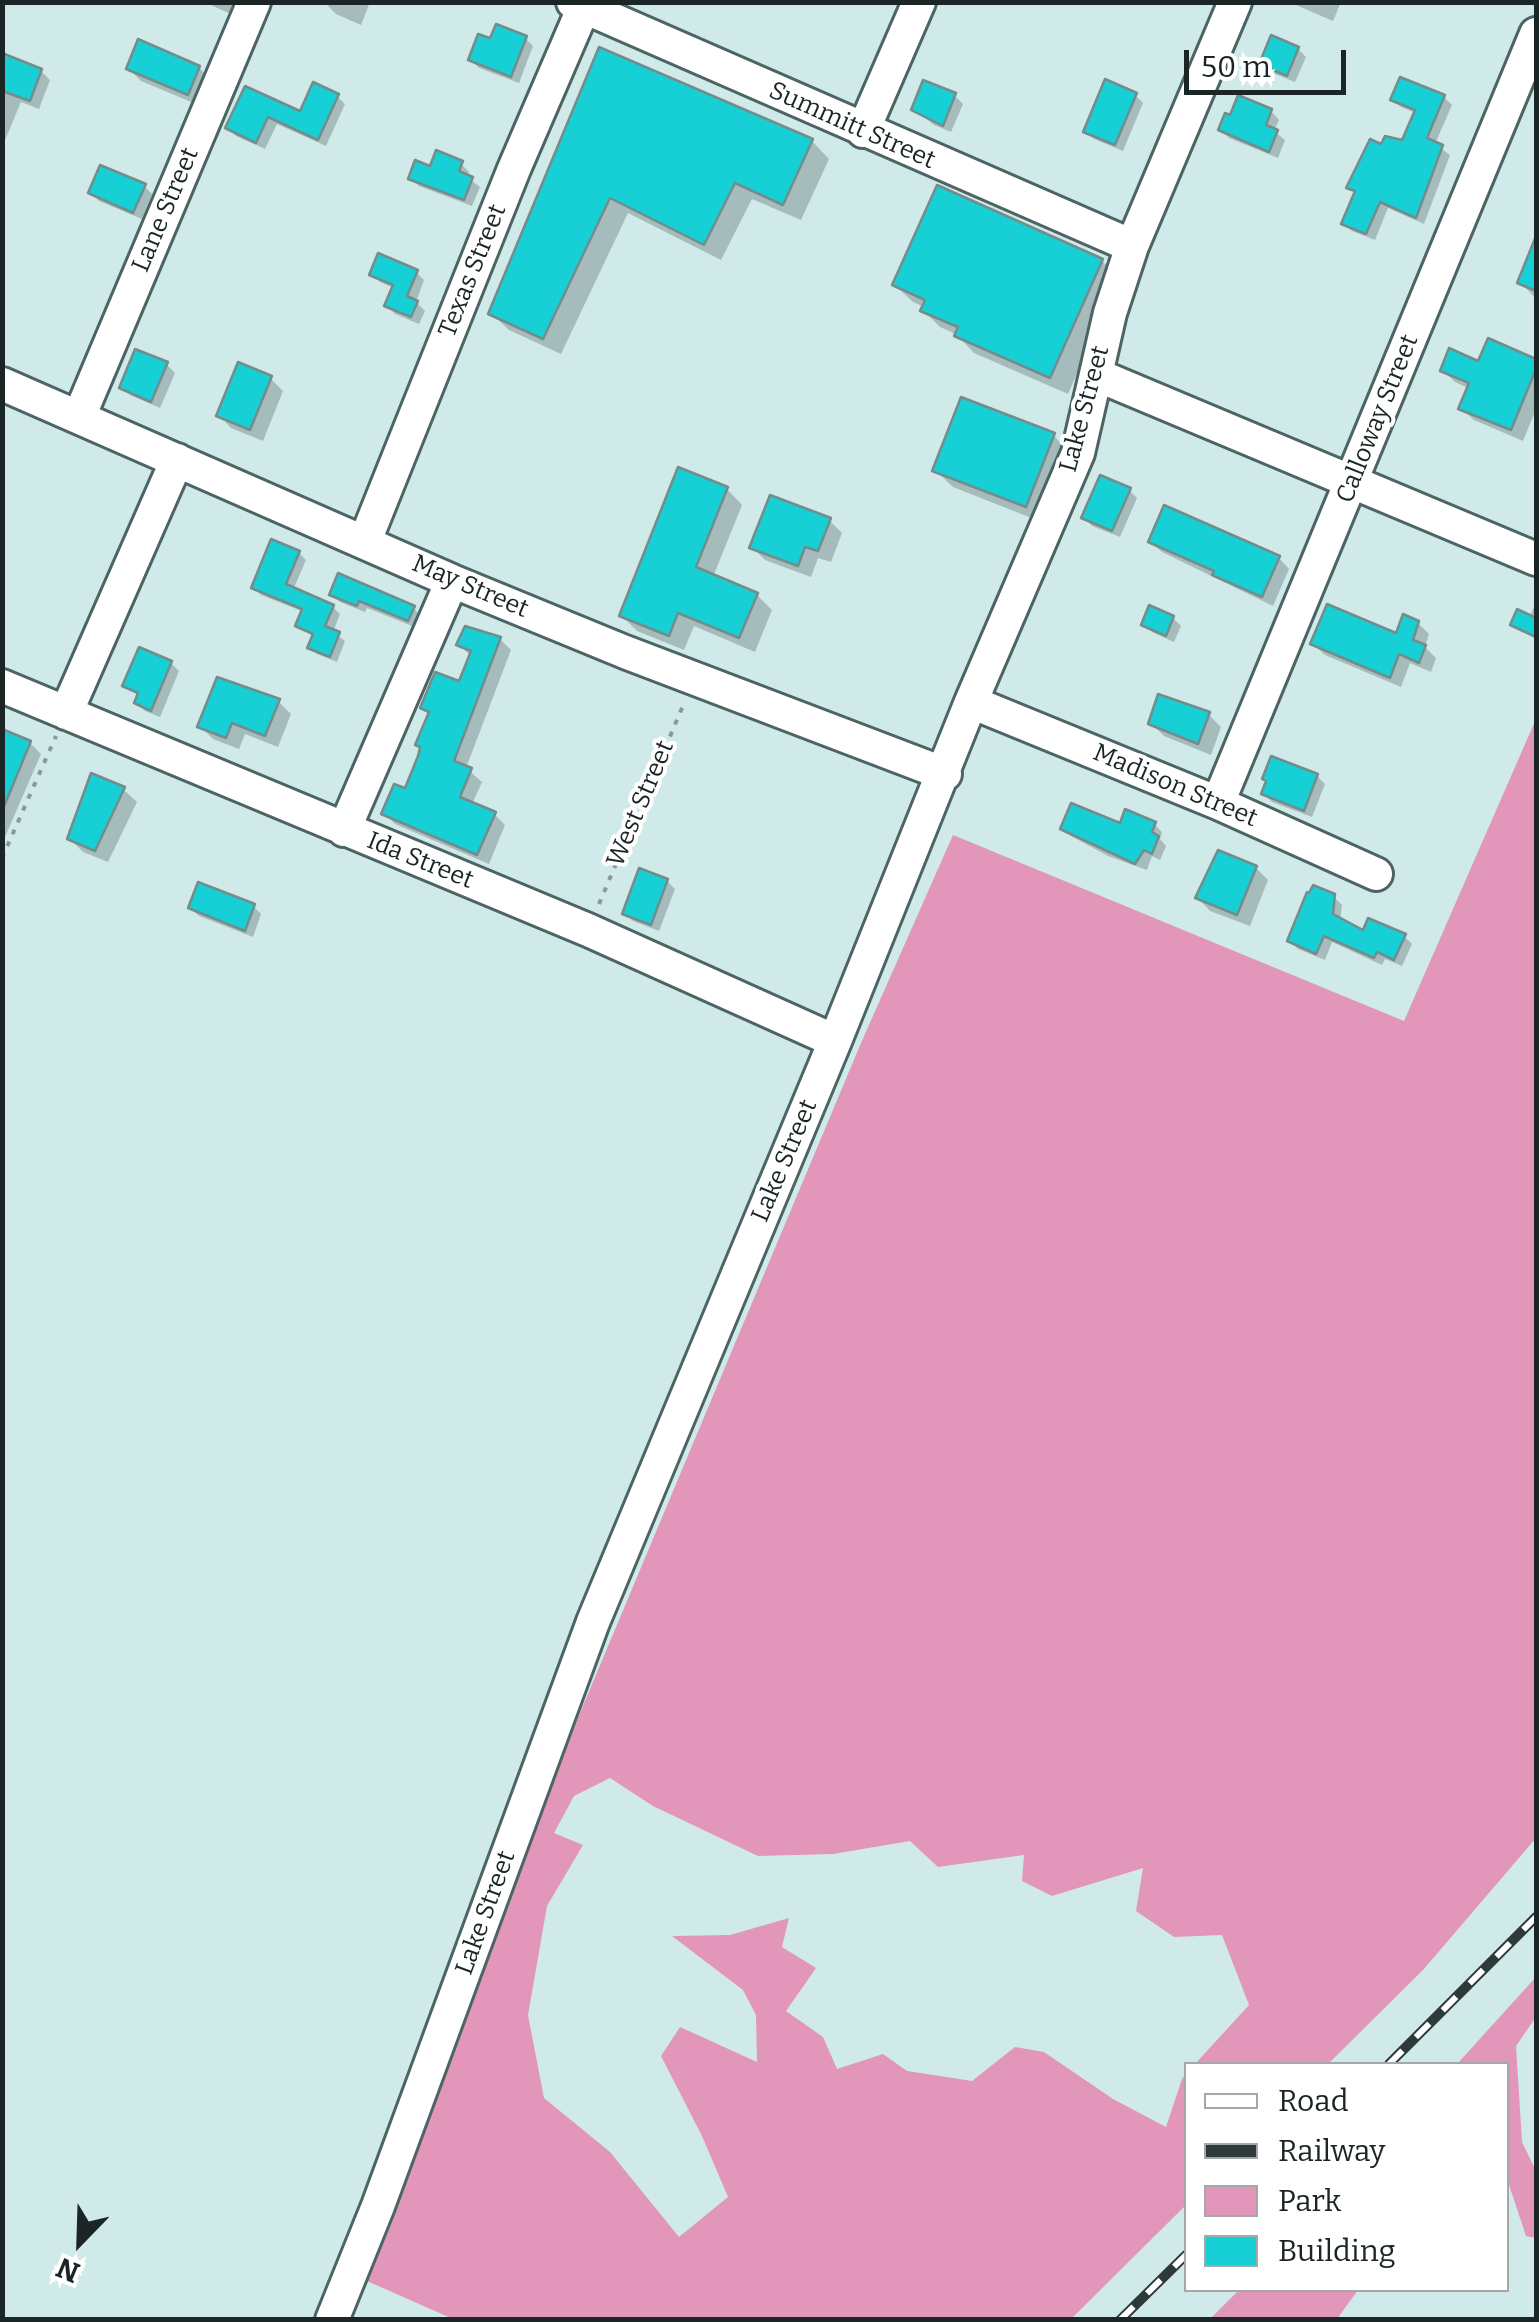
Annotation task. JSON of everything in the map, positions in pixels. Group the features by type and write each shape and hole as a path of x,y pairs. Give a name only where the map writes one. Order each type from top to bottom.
{"street":[{"name":"Lane Street","path":"79,417 254,2"},
{"path":"863,131 919,2"},
{"name":"Lake Street","path":"332,2320 378,2206 594,1622 1078,453 1110,313 1132,246 1235,2"},
{"name":"Summitt Street","path":"581,4 1132,246"},
{"name":"Texas Street","path":"365,541 581,4"},
{"name":"Calloway Street","path":"1218,803 1536,34"},
{"path":"1097,374 1536,559"},
{"name":"May Street","path":"2,384 452,582 945,774"},
{"path":"66,713 176,460"},
{"path":"344,830 452,582"},
{"name":"Ida Street","path":"2,686 588,930 835,1041"},
{"name":"Madison Street","path":"972,702 1218,803 1376,874"}],"path":[{"name":"West Street","path":"588,930 694,678"},
{"path":"2,858 66,713"}],"green space":[{"path":"1536,719 1536,1838 1423,1970 1330,2062 1197,2062 1249,2005 1222,1935 1174,1937 1136,1911 1143,1868 1052,1896 1022,1881 1024,1855 938,1867 910,1841 833,1854 758,1856 653,1806 610,1778 574,1796 554,1833 583,1845 547,1906 528,2015 544,2098 610,2152 679,2237 728,2197 661,2056 680,2027 757,2062 756,2015 743,1990 672,1936 730,1935 789,1918 782,1947 816,1968 786,2011 823,2037 837,2069 883,2054 907,2071 972,2081 1015,2047 1044,2052 1113,2099 1166,2127 1184,2076 1184,2207 1071,2319 453,2319 367,2281 546,1794 861,1043 953,835 1404,1021"},
{"path":"1536,1977 1536,2017 1516,2046 1522,2142 1536,2171 1536,2238 1526,2236 1509,2185 1509,2062 1459,2062"},
{"path":"1237,2292 1357,2292 1337,2319 1210,2319"}],"building":[{"path":"496,24 527,36 511,77 468,60 478,34 490,38"},
{"path":"1271,35 1299,47 1287,76 1259,64"},
{"path":"138,39 200,66 188,95 126,69"},
{"path":"599,47 813,139 783,205 735,183 704,245 610,198 543,339 488,314"},
{"path":"2,53 42,69 30,101 2,91"},
{"path":"1400,77 1445,95 1427,138 1443,145 1416,218 1380,202 1366,234 1341,224 1355,191 1346,188 1370,139 1381,144 1385,136 1402,140 1415,110 1390,100"},
{"path":"1105,79 1137,93 1115,145 1083,132"},
{"path":"923,80 956,93 943,126 911,110"},
{"path":"313,82 339,94 318,140 268,117 256,143 225,128 245,86 300,111"},
{"path":"1238,95 1272,109 1266,125 1278,130 1269,152 1218,130"},
{"path":"436,150 463,161 459,171 473,177 464,200 408,179 415,160 430,166"},
{"path":"100,165 146,184 133,213 88,193"},
{"path":"937,185 1103,259 1050,378 954,336 958,327 920,311 925,300 892,285"},
{"path":"1536,236 1536,291 1517,283"},
{"path":"378,253 418,270 407,296 418,301 411,317 384,306 393,285 369,275"},
{"path":"1488,338 1536,359 1536,369 1511,430 1458,409 1469,383 1440,371 1449,348 1478,361"},
{"path":"135,349 168,362 151,402 119,388"},
{"path":"238,362 272,376 250,430 216,416"},
{"path":"961,397 1055,433 1026,507 932,471"},
{"path":"678,467 728,487 696,567 758,593 739,638 678,613 669,636 619,616"},
{"path":"1100,475 1131,488 1112,531 1081,518"},
{"path":"770,495 831,518 818,551 805,547 798,566 749,548"},
{"path":"1164,505 1280,556 1262,597 1148,542"},
{"path":"271,539 300,551 286,584 334,605 325,626 340,632 330,657 307,648 313,634 295,626 302,609 251,588"},
{"path":"338,573 415,606 408,621 359,601 357,606 329,595"},
{"path":"1327,604 1396,633 1403,614 1419,621 1413,640 1426,645 1419,663 1399,654 1390,678 1310,644"},
{"path":"1149,605 1174,616 1166,636 1141,625"},
{"path":"1517,609 1536,618 1536,637 1510,625"},
{"path":"465,626 501,637 454,761 472,768 460,797 496,812 477,855 381,814 394,784 405,788 418,756 420,747 415,745 429,712 420,708 435,672 459,681 471,651 456,645"},
{"path":"139,647 172,661 151,711 134,703 138,693 122,686"},
{"path":"217,677 280,699 265,736 232,723 226,738 197,727"},
{"path":"1158,694 1210,712 1198,744 1148,724"},
{"path":"2,729 31,741 3,809 2,809"},
{"path":"1271,756 1318,774 1304,811 1261,794"},
{"path":"91,773 125,787 95,851 67,839"},
{"path":"1071,803 1120,823 1125,809 1156,822 1152,832 1159,836 1152,854 1144,850 1135,864 1060,829"},
{"path":"1218,850 1257,866 1237,915 1195,898"},
{"path":"639,868 668,879 651,925 622,914"},
{"path":"198,882 255,904 245,931 188,908"},
{"path":"1313,885 1335,894 1333,914 1363,930 1368,918 1406,934 1394,960 1377,952 1374,958 1324,936 1316,954 1287,941"}],"railway":[{"path":"1391,2062 1536,1917"},
{"path":"1120,2320 1184,2257"}]}
